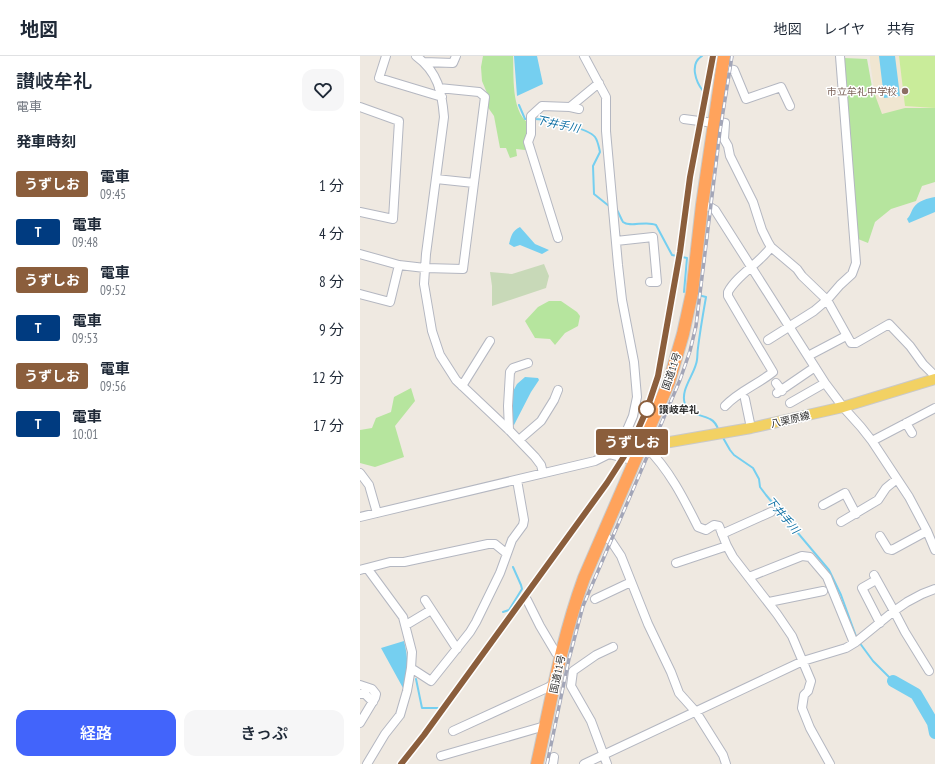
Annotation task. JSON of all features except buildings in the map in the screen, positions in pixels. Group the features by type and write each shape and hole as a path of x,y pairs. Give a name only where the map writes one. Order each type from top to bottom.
{"highway":[{"name":"国道11号","path":"537,764 560,656 575,602 635,461 644,447 669,382 683,334 692,293 702,205 723,62"}],"main road":[{"name":"八栗原線","path":"644,447 751,428 843,407 935,379"}],"street":[{"path":"386,56 379,78 442,97"},
{"path":"416,56 424,62 437,81 442,97 444,117 424,284 427,308 434,337 440,355 447,367 462,386 510,430 541,465 543,473"},
{"path":"424,62 453,63 456,56"},
{"path":"360,517 590,462 609,454 627,430 633,416 637,397 634,362 622,300 606,131 606,97 584,56"},
{"path":"768,340 814,311 827,300 852,274 856,263 840,56"},
{"path":"723,62 734,70 746,100 781,87 790,106"},
{"path":"570,107 600,84"},
{"path":"360,254 399,265 425,268 463,269 485,97 479,92 439,88"},
{"path":"558,238 528,142 531,119 542,106 570,107 579,109"},
{"path":"360,107 399,121 393,219 360,212"},
{"path":"684,119 725,123 724,139 728,146 730,156 753,202 762,230 771,247 797,269 802,276 827,300 851,343 856,343 888,324 910,346 923,364 935,376"},
{"path":"436,179 474,183"},
{"path":"702,205 710,207 714,210 825,383 872,441 910,497 928,530 934,545"},
{"path":"616,241 653,237 657,282 650,282"},
{"path":"725,406 745,389 760,382 773,372 728,296 730,289 751,267 766,255 771,247"},
{"path":"360,294 390,302 399,265"},
{"path":"808,356 846,336"},
{"path":"462,386 490,341"},
{"path":"510,430 508,406 510,372 513,368 528,363"},
{"path":"776,382 780,392 815,368"},
{"path":"790,403 825,383"},
{"path":"519,440 541,421 554,400 558,390"},
{"path":"745,399 751,428"},
{"path":"872,441 935,408"},
{"path":"906,423 912,433"},
{"path":"644,447 653,455 674,482 698,527 706,530 714,525 719,526 733,557 792,636 811,681 808,691 804,695 802,708 810,728 830,764"},
{"path":"609,454 614,457 635,461"},
{"path":"360,473 369,485 377,513"},
{"path":"841,522 878,500 886,488 897,479"},
{"path":"411,668 431,681 457,649 476,622 500,572 506,553 515,535 523,525 524,520 517,480"},
{"path":"823,505 845,493 856,514"},
{"path":"722,534 771,512"},
{"path":"880,536 888,550 892,550 928,530"},
{"path":"604,536 611,541 621,556 648,624 671,672 679,693 696,712 723,755 726,764"},
{"path":"367,764 385,734 400,715 407,691 412,652 403,617 363,569 390,562 404,562 488,544 495,544 506,553"},
{"path":"676,563 727,546"},
{"path":"749,577 802,556 810,556 827,577 855,643"},
{"path":"880,623 862,588 875,577 904,632 929,671"},
{"path":"595,599 631,582"},
{"path":"584,764 803,661 846,648 864,637 894,611 922,594 935,589"},
{"path":"768,602 823,591"},
{"path":"425,600 457,649"},
{"path":"527,600 540,626 556,653 560,656"},
{"path":"406,625 431,610"},
{"path":"607,764 591,721 571,686 571,679 573,671 596,655 613,647"},
{"path":"453,731 549,687 554,683"},
{"path":"360,685 372,689 376,694 373,702 360,722"},
{"path":"360,694 365,694 373,702"},
{"path":"441,756 545,726"}],"shaded area":[{"name":"市立牟礼中学校","path":"870,56 935,56 935,120 879,121"}],"green space":[{"path":"483,56 513,56 514,92 519,110 528,123 529,134 525,150 516,149 517,156 510,158 506,148 500,148 494,116 487,106 487,93 482,81 481,67"},
{"path":"899,56 935,56 935,108 905,106"},
{"path":"844,58 867,59 872,87 882,114 905,108 935,108 935,182 922,186 916,201 891,209 875,222 868,243 858,239"},
{"path":"544,264 549,276 546,288 492,306 490,272 512,274"},
{"path":"549,301 561,301 577,312 580,316 578,326 565,333 555,345 550,339 535,338 525,321 538,307"},
{"path":"411,388 415,401 395,426 404,457 375,467 360,463 360,430 372,428 376,418 391,412 394,397"}],"water":[{"path":"514,56 537,56 543,84 517,96"},
{"path":"879,56 895,56 900,96 884,98"},
{"path":"935,197 935,212 909,223 907,219 913,208 918,203"},
{"path":"520,227 535,244 549,250 542,254 520,245 514,247 509,244 512,234"},
{"path":"525,377 538,378 539,380 514,425 511,424 511,395 517,384"},
{"path":"404,641 407,664 403,688 381,648"}],"waterway":[{"path":"702,56 698,59 695,73 698,83 703,91"},
{"name":"下井手川","path":"519,105 525,119 529,119"},
{"name":"下井手川","path":"533,119 556,122 575,127 584,130 595,137 598,142 600,152 593,166 594,194 609,206"},
{"name":"下井手川","path":"617,210 623,222 626,224 648,223 656,225 672,255 687,258 684,292"},
{"name":"下井手川","path":"698,295 706,297 697,362 685,389 684,399 685,404 690,411 712,420 716,424 719,431"},
{"name":"下井手川","path":"722,436 734,455 753,468 759,479 760,487 829,570 841,595 857,639"},
{"path":"503,612 509,610 522,589 513,567"},
{"name":"下井手川","path":"859,642 873,661 893,681"},
{"path":"416,679 422,708 438,708"},
{"name":"下井手川","path":"893,681 916,694 933,723 935,733"}],"railway":[{"path":"401,764 424,735 607,483 636,434 647,409 658,376 680,252 690,177 713,56"},
{"path":"547,764 569,659 583,606 680,380 690,351 696,326 720,131 732,56"}],"train":[{"name":"うずしお","path":"401,764 424,735 607,483 623,458 642,421 650,401 661,362 680,252 690,177 713,56"}],"place":[{"name":"市立牟礼中学校","path":"905,91"},
{"name":"讃岐牟礼","path":"647,409"}]}
